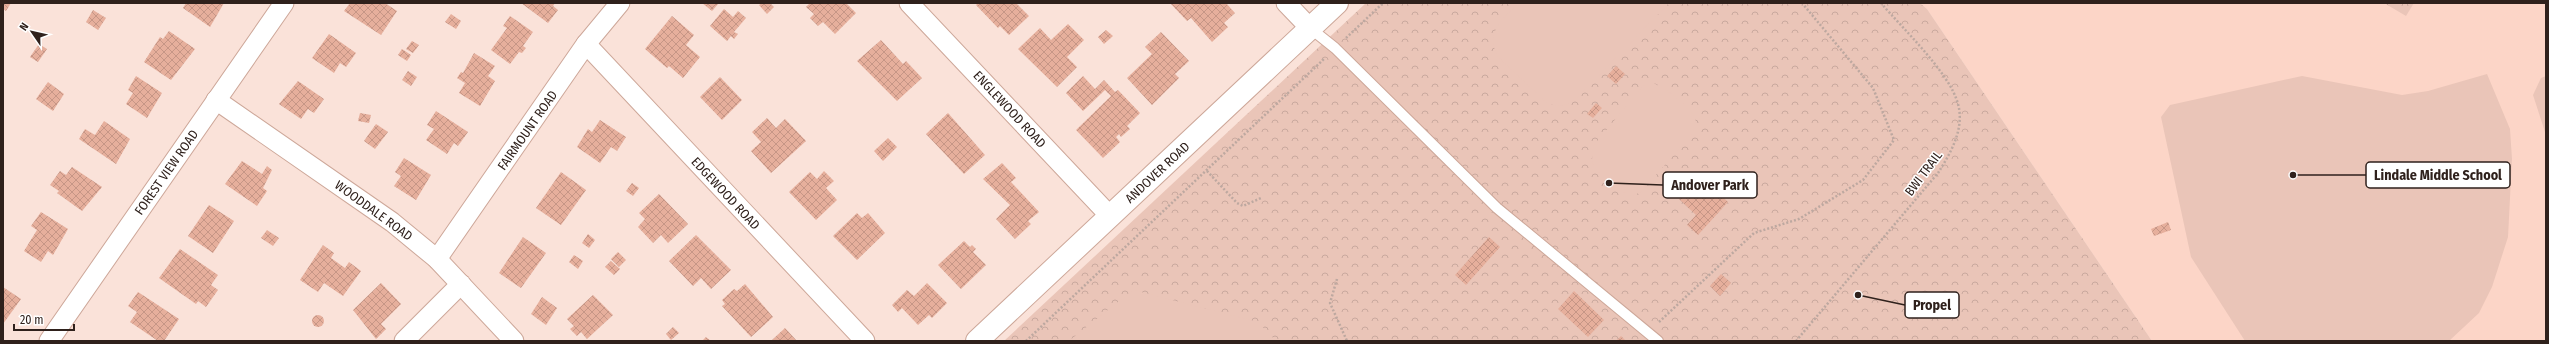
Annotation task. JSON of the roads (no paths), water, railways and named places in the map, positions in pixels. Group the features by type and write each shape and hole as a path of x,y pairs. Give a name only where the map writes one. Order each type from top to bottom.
{"street":[{"name":"FOREST VIEW ROAD","path":"49,341 284,3"},
{"name":"FAIRMOUNT ROAD","path":"437,259 586,44 620,3"},
{"name":"ENGLEWOOD ROAD","path":"909,3 1110,216"},
{"path":"1286,3 1310,28"},
{"name":"ANDOVER ROAD","path":"977,341 1337,3"},
{"name":"EDGEWOOD ROAD","path":"586,44 865,341"},
{"name":"WOODDALE ROAD","path":"216,100 392,222 437,259 514,341"},
{"path":"404,341 461,284"}],"lane":[{"path":"1310,28 1335,48 1497,208 1658,341"}],"place":[{"name":"Lindale Middle School","path":"2293,175"},
{"name":"Andover Park","path":"1609,183"},
{"name":"Propel","path":"1858,295"}]}
